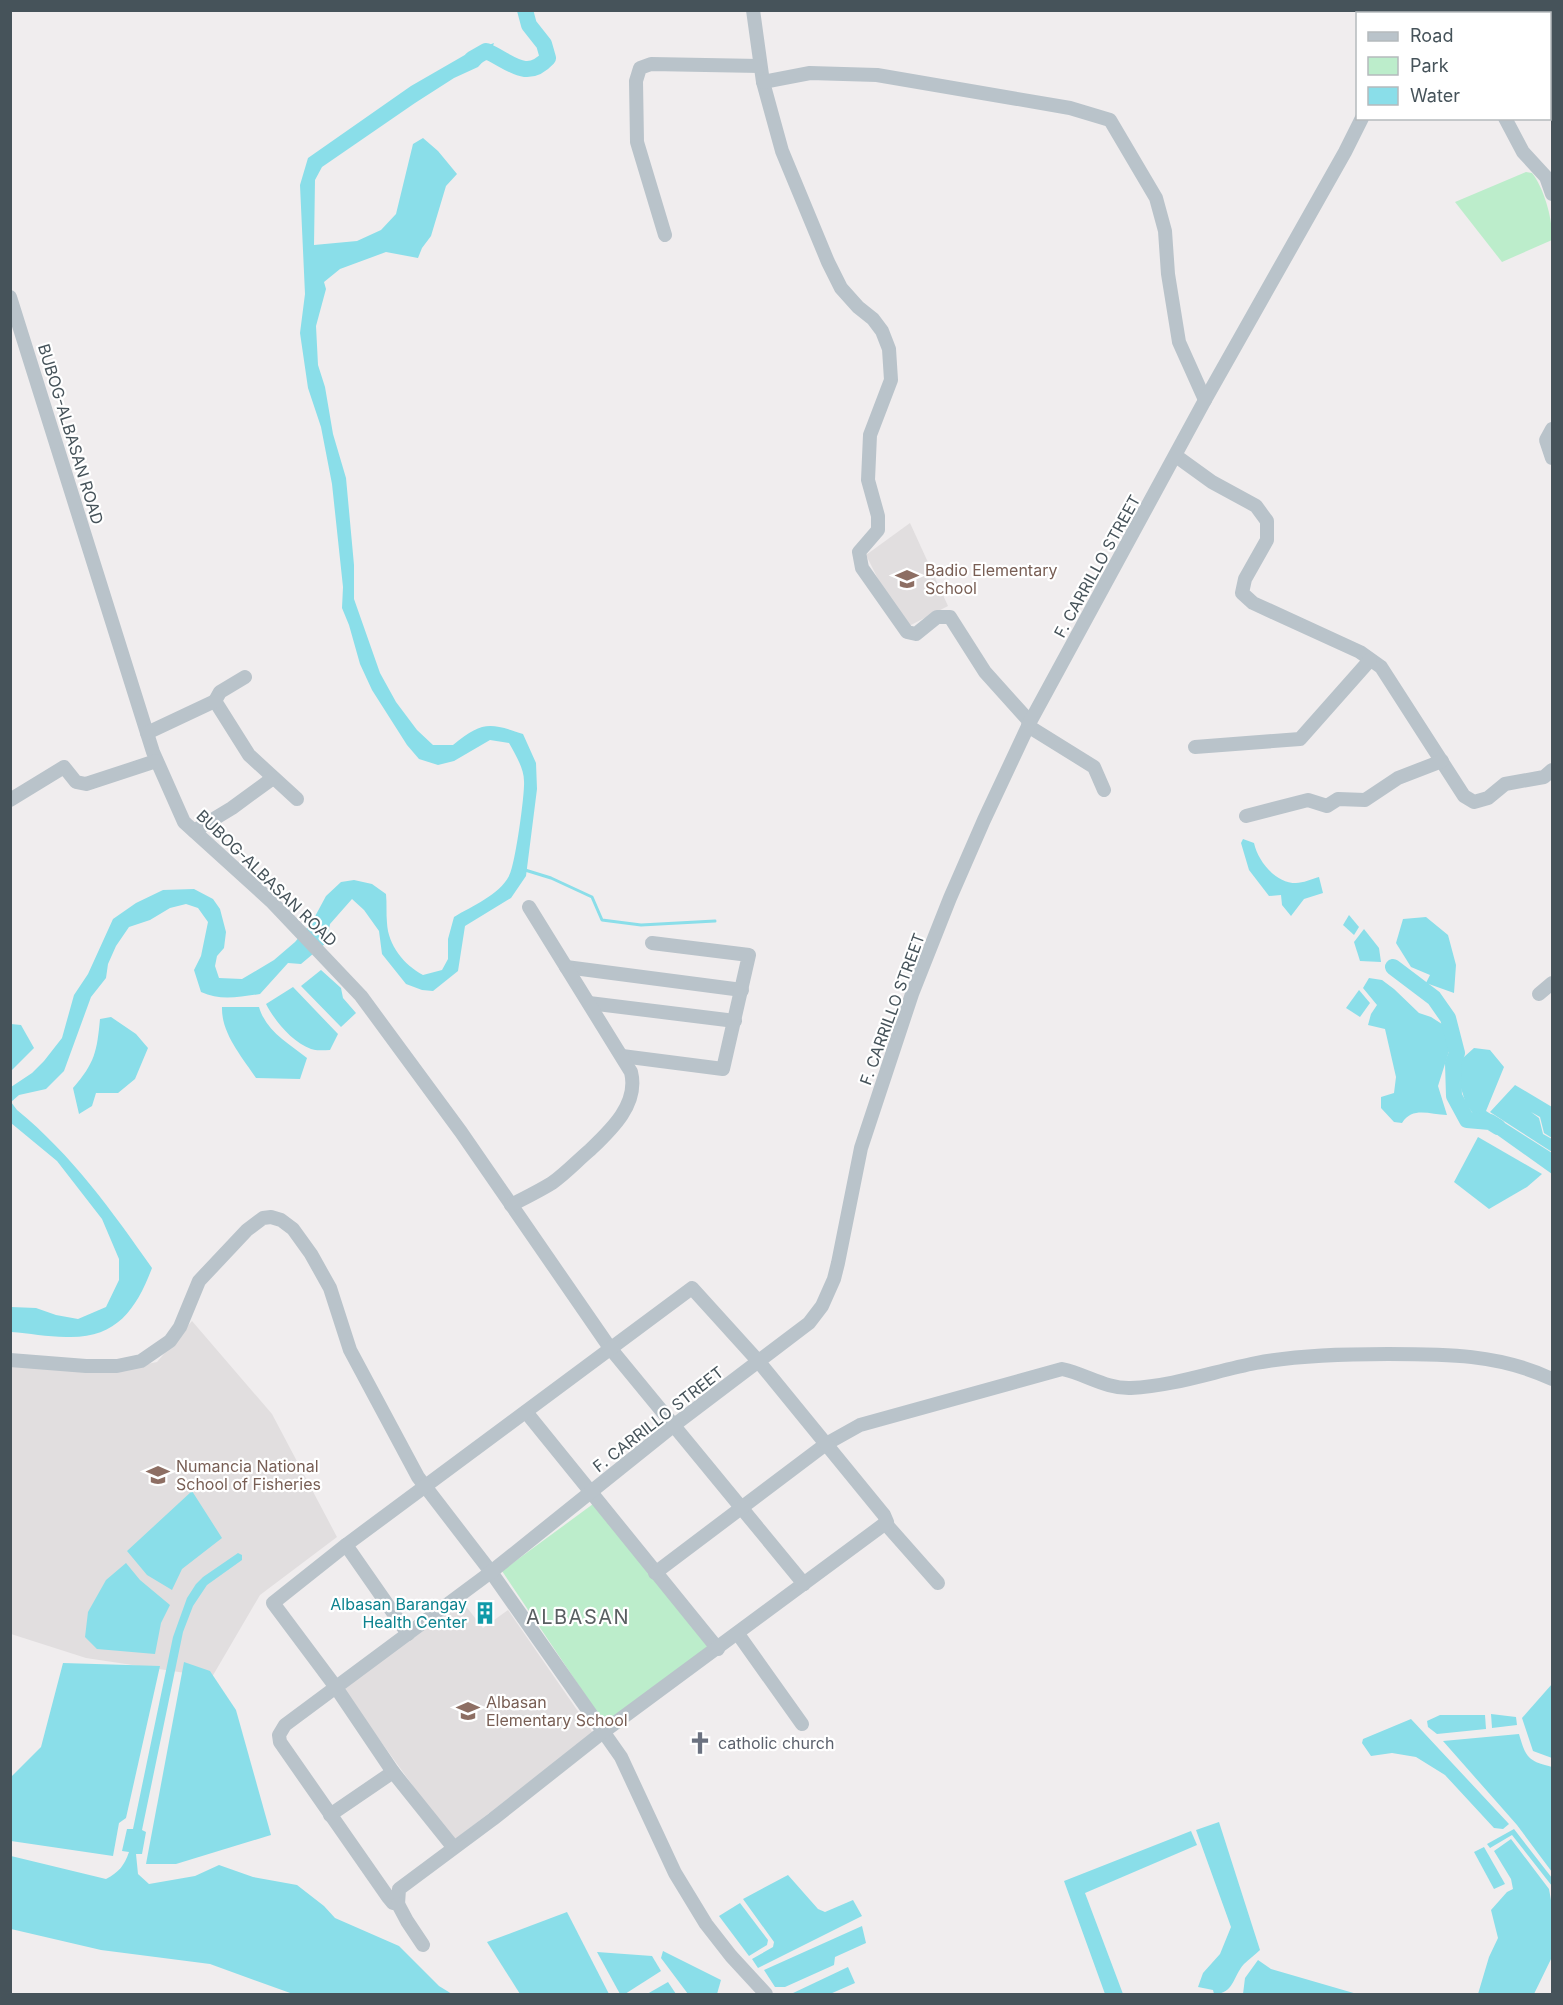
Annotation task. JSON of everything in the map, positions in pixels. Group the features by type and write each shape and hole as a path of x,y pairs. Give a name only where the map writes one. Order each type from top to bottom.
{"street":[{"path":"753,10 763,82 782,151 841,288 858,307 873,319 882,331 890,349 891,380 870,435 868,480 878,516 878,530 859,552 862,568 907,632 916,634 937,617 950,617 985,672 1029,724 1094,766 1104,790"},
{"path":"665,235 638,142 636,81 640,68 651,64 760,66"},
{"path":"763,82 810,74 877,75 1070,108 1110,120 1156,198 1165,231 1168,274 1179,342 1206,400"},
{"name":"F. CARRILLO STREET","path":"330,1815 280,1742 280,1729 491,1572 673,1426 809,1323 822,1306 831,1286 844,1236 861,1148 912,994 950,898 1029,724 1361,120"},
{"path":"1506,120 1523,152 1546,177 1552,194"},
{"name":"BUBOG-ALBASAN ROAD","path":"10,297 156,761 184,822 271,902 361,996 461,1132 610,1348 804,1584"},
{"path":"1552,429 1546,440 1552,458"},
{"path":"1176,456 1212,482 1256,506 1267,521 1268,540 1245,579 1242,593 1253,603 1360,652 1381,667 1464,796 1474,802 1488,798 1505,784 1544,777 1552,770"},
{"path":"1195,747 1300,740 1370,660"},
{"path":"147,733 215,701 220,692 245,677"},
{"path":"215,701 249,755 297,799"},
{"path":"10,800 64,767 76,782 86,784 156,761"},
{"path":"1246,816 1308,800 1327,806 1338,799 1365,800 1398,778 1442,761"},
{"path":"194,831 232,808 273,778"},
{"path":"511,1205 550,1184 569,1170 614,1126 626,1109 632,1085 631,1072 622,1056 529,907"},
{"path":"622,1056 723,1069 749,955 652,943"},
{"path":"566,967 742,990"},
{"path":"1539,994 1552,983"},
{"path":"590,1003 735,1021"},
{"path":"10,1360 86,1366 117,1366 141,1361 170,1341 180,1327 199,1281 218,1259 263,1218 281,1220 301,1239 330,1288 350,1350 418,1477 491,1572 621,1757 675,1872 706,1924 766,1995"},
{"path":"423,1946 398,1904 399,1888 454,1848 603,1732 718,1649 887,1521 759,1362 692,1288 346,1545 273,1603 335,1686 393,1772 454,1848"},
{"path":"655,1573 826,1444 860,1425 1062,1369 1077,1372 1109,1386 1130,1388 1164,1384 1258,1363 1344,1354 1427,1354 1472,1356 1511,1364 1552,1379"},
{"path":"526,1412 718,1649"},
{"path":"885,1523 939,1583"},
{"path":"346,1545 408,1634"},
{"path":"738,1634 802,1724"},
{"path":"393,1772 330,1815 388,1897 393,1903 398,1904"}],"shaded area":[{"name":"Badio Elementary School","path":"910,523 948,606 907,627 890,603 866,555"},
{"name":"Numancia National School of Fisheries","path":"192,1321 272,1414 337,1537 260,1595 212,1677 86,1658 11,1634 10,1364 108,1372 157,1362"},
{"name":"Albasan Elementary School","path":"461,1600 483,1628 508,1610 593,1733 453,1841 342,1688"}],"green space":[{"path":"1526,172 1532,173 1544,196 1551,223 1552,240 1502,262 1455,202"},
{"path":"593,1504 709,1647 604,1723 502,1571"}],"water":[{"path":"494,43 490,54 478,67 454,78 415,103 322,167 315,180 314,245 357,241 381,230 396,214 413,144 423,138 438,151 457,174 446,186 431,236 418,258 386,252 340,269 324,282 326,289 316,326 318,365 325,387 333,434 346,478 354,565 354,599 380,673 396,702 417,730 433,745 453,745 471,732 486,726 501,727 523,734 536,763 537,789 526,876 511,898 465,926 458,971 433,991 406,984 382,954 379,931 364,910 352,899 330,924 326,943 301,964 288,963 260,994 230,997 208,995 201,992 194,970 201,956 208,922 198,908 186,904 170,908 150,920 129,927 116,946 108,964 106,978 91,997 64,1071 46,1089 19,1095 11,1102 11,1087 32,1073 62,1038 74,995 88,974 113,919 136,903 163,890 194,889 213,899 220,909 226,932 224,948 217,956 215,966 219,978 242,979 274,960 295,942 312,922 326,896 341,882 354,880 372,884 386,894 388,931 398,954 423,975 442,970 448,959 448,939 454,917 499,889 509,876 519,830 524,776 509,743 490,740 454,761 438,765 419,759 407,745 372,690 360,664 342,608 343,587 332,484 321,427 308,388 300,333 305,294 300,185 308,158 411,86 470,52"},
{"path":"1243,839 1254,843 1259,857 1275,875 1288,882 1296,883 1319,877 1323,893 1304,899 1291,916 1282,905 1281,895 1269,896 1249,870 1241,843"},
{"path":"1349,915 1359,927 1354,935 1343,925"},
{"path":"1426,917 1448,935 1456,965 1454,993 1426,983 1430,975 1411,967 1396,943 1403,919"},
{"path":"1364,929 1379,948 1381,962 1360,961 1354,942"},
{"path":"321,970 341,988 343,998 356,1013 341,1027 301,986"},
{"path":"1369,978 1382,980 1419,1013 1445,1026 1450,1048 1438,1086 1447,1115 1417,1113 1406,1118 1402,1123 1394,1122 1381,1108 1381,1097 1394,1093 1396,1077 1385,1029 1368,1025 1377,1005 1363,988"},
{"path":"293,987 338,1034 330,1050 313,1050 304,1046 279,1024 270,1011 266,1004"},
{"path":"1359,990 1370,1003 1360,1017 1346,1008"},
{"path":"222,1007 259,1007 272,1030 307,1058 300,1079 256,1078 229,1035"},
{"path":"111,1017 136,1034 148,1048 135,1079 118,1093 96,1093 92,1106 79,1114 73,1088 94,1056 100,1019"},
{"path":"11,1024 21,1025 34,1048 11,1071"},
{"path":"1474,1048 1490,1050 1504,1067 1486,1111 1552,1153 1552,1174 1479,1122 1466,1104 1454,1066"},
{"path":"1515,1085 1552,1107 1552,1138 1544,1133 1540,1117 1531,1112 1539,1118 1543,1134 1552,1139 1552,1152 1490,1112"},
{"path":"11,1102 56,1146 90,1184 152,1268 131,1309 111,1327 98,1333 66,1337 11,1332 11,1307 36,1308 78,1319 106,1307 119,1280 119,1259 102,1219 57,1161 11,1123"},
{"path":"1478,1137 1542,1174 1527,1187 1489,1209 1454,1182"},
{"path":"192,1491 222,1538 182,1569 172,1590 147,1575 127,1551"},
{"path":"238,1553 242,1555 242,1560 207,1585 193,1606 183,1632 142,1830 146,1832 142,1854 136,1854 138,1874 149,1884 195,1876 219,1865 253,1877 297,1885 324,1906 335,1918 399,1946 439,1986 452,1994 293,1994 210,1964 101,1950 11,1929 11,1856 106,1879 123,1865 129,1852 122,1851 127,1829 133,1829 173,1637 187,1598 203,1577"},
{"path":"126,1563 140,1580 170,1605 161,1623 155,1654 97,1649 85,1637 88,1612 106,1580"},
{"path":"184,1662 210,1671 236,1710 271,1835 176,1864 146,1864"},
{"path":"63,1663 160,1666 126,1818 119,1823 113,1856 11,1841 11,1777 41,1747"},
{"path":"1552,1684 1552,1758 1533,1751 1522,1718"},
{"path":"1491,1714 1516,1717 1517,1725 1492,1728"},
{"path":"1440,1715 1485,1715 1486,1729 1437,1734 1428,1727 1427,1721"},
{"path":"1411,1719 1509,1824 1503,1829 1494,1828 1445,1775 1416,1757 1392,1753 1371,1756 1362,1743 1363,1739"},
{"path":"1519,1734 1529,1757 1538,1763 1552,1767 1552,1872 1517,1825 1443,1741"},
{"path":"1219,1822 1260,1950 1244,1964 1226,1991 1214,1994 1213,1990 1198,1987 1203,1973 1220,1954 1231,1927 1196,1830"},
{"path":"1514,1829 1552,1878 1552,1886 1512,1835 1490,1848 1487,1844"},
{"path":"1191,1831 1197,1845 1085,1893 1123,1994 1105,1994 1064,1881"},
{"path":"1511,1839 1549,1889 1552,1906 1552,1957 1534,1994 1478,1994 1489,1957 1498,1938 1491,1910 1507,1892 1513,1889 1511,1879 1494,1851"},
{"path":"1484,1847 1505,1884 1494,1889 1474,1852"},
{"path":"788,1875 818,1909 825,1912 853,1900 862,1916 758,1968 752,1959 773,1947 774,1942 743,1899"},
{"path":"740,1903 768,1940 767,1945 749,1956 719,1916"},
{"path":"567,1912 609,1994 520,1994 487,1942"},
{"path":"862,1926 866,1943 835,1957 834,1965 785,1987 775,1987 764,1970"},
{"path":"663,1951 721,1980 717,1994 688,1994 661,1958"},
{"path":"597,1952 652,1956 661,1971 625,1994 620,1994"},
{"path":"1258,1960 1271,1969 1357,1994 1243,1994 1245,1978"},
{"path":"848,1967 855,1983 830,1994 791,1994"},
{"path":"668,1982 676,1994 647,1994"}],"waterway":[{"path":"472,59 486,51 525,69 540,65 548,58 544,44 529,25 525,10"},
{"path":"525,870 551,878 592,897 602,920 641,925 715,921"},
{"path":"1393,967 1434,998 1448,1018 1457,1053 1453,1063 1454,1096 1467,1120 1490,1122 1498,1127"}],"place":[{"name":"Badio Elementary School","path":"907,579"},
{"name":"Numancia National School of Fisheries","path":"158,1475"},
{"name":"Albasan Barangay Health Center","path":"485,1613"},
{"name":"Albasan Elementary School","path":"468,1711"},
{"name":"catholic church","path":"700,1743"}],"district":[{"name":"ALBASAN","path":"578,1617"}]}
